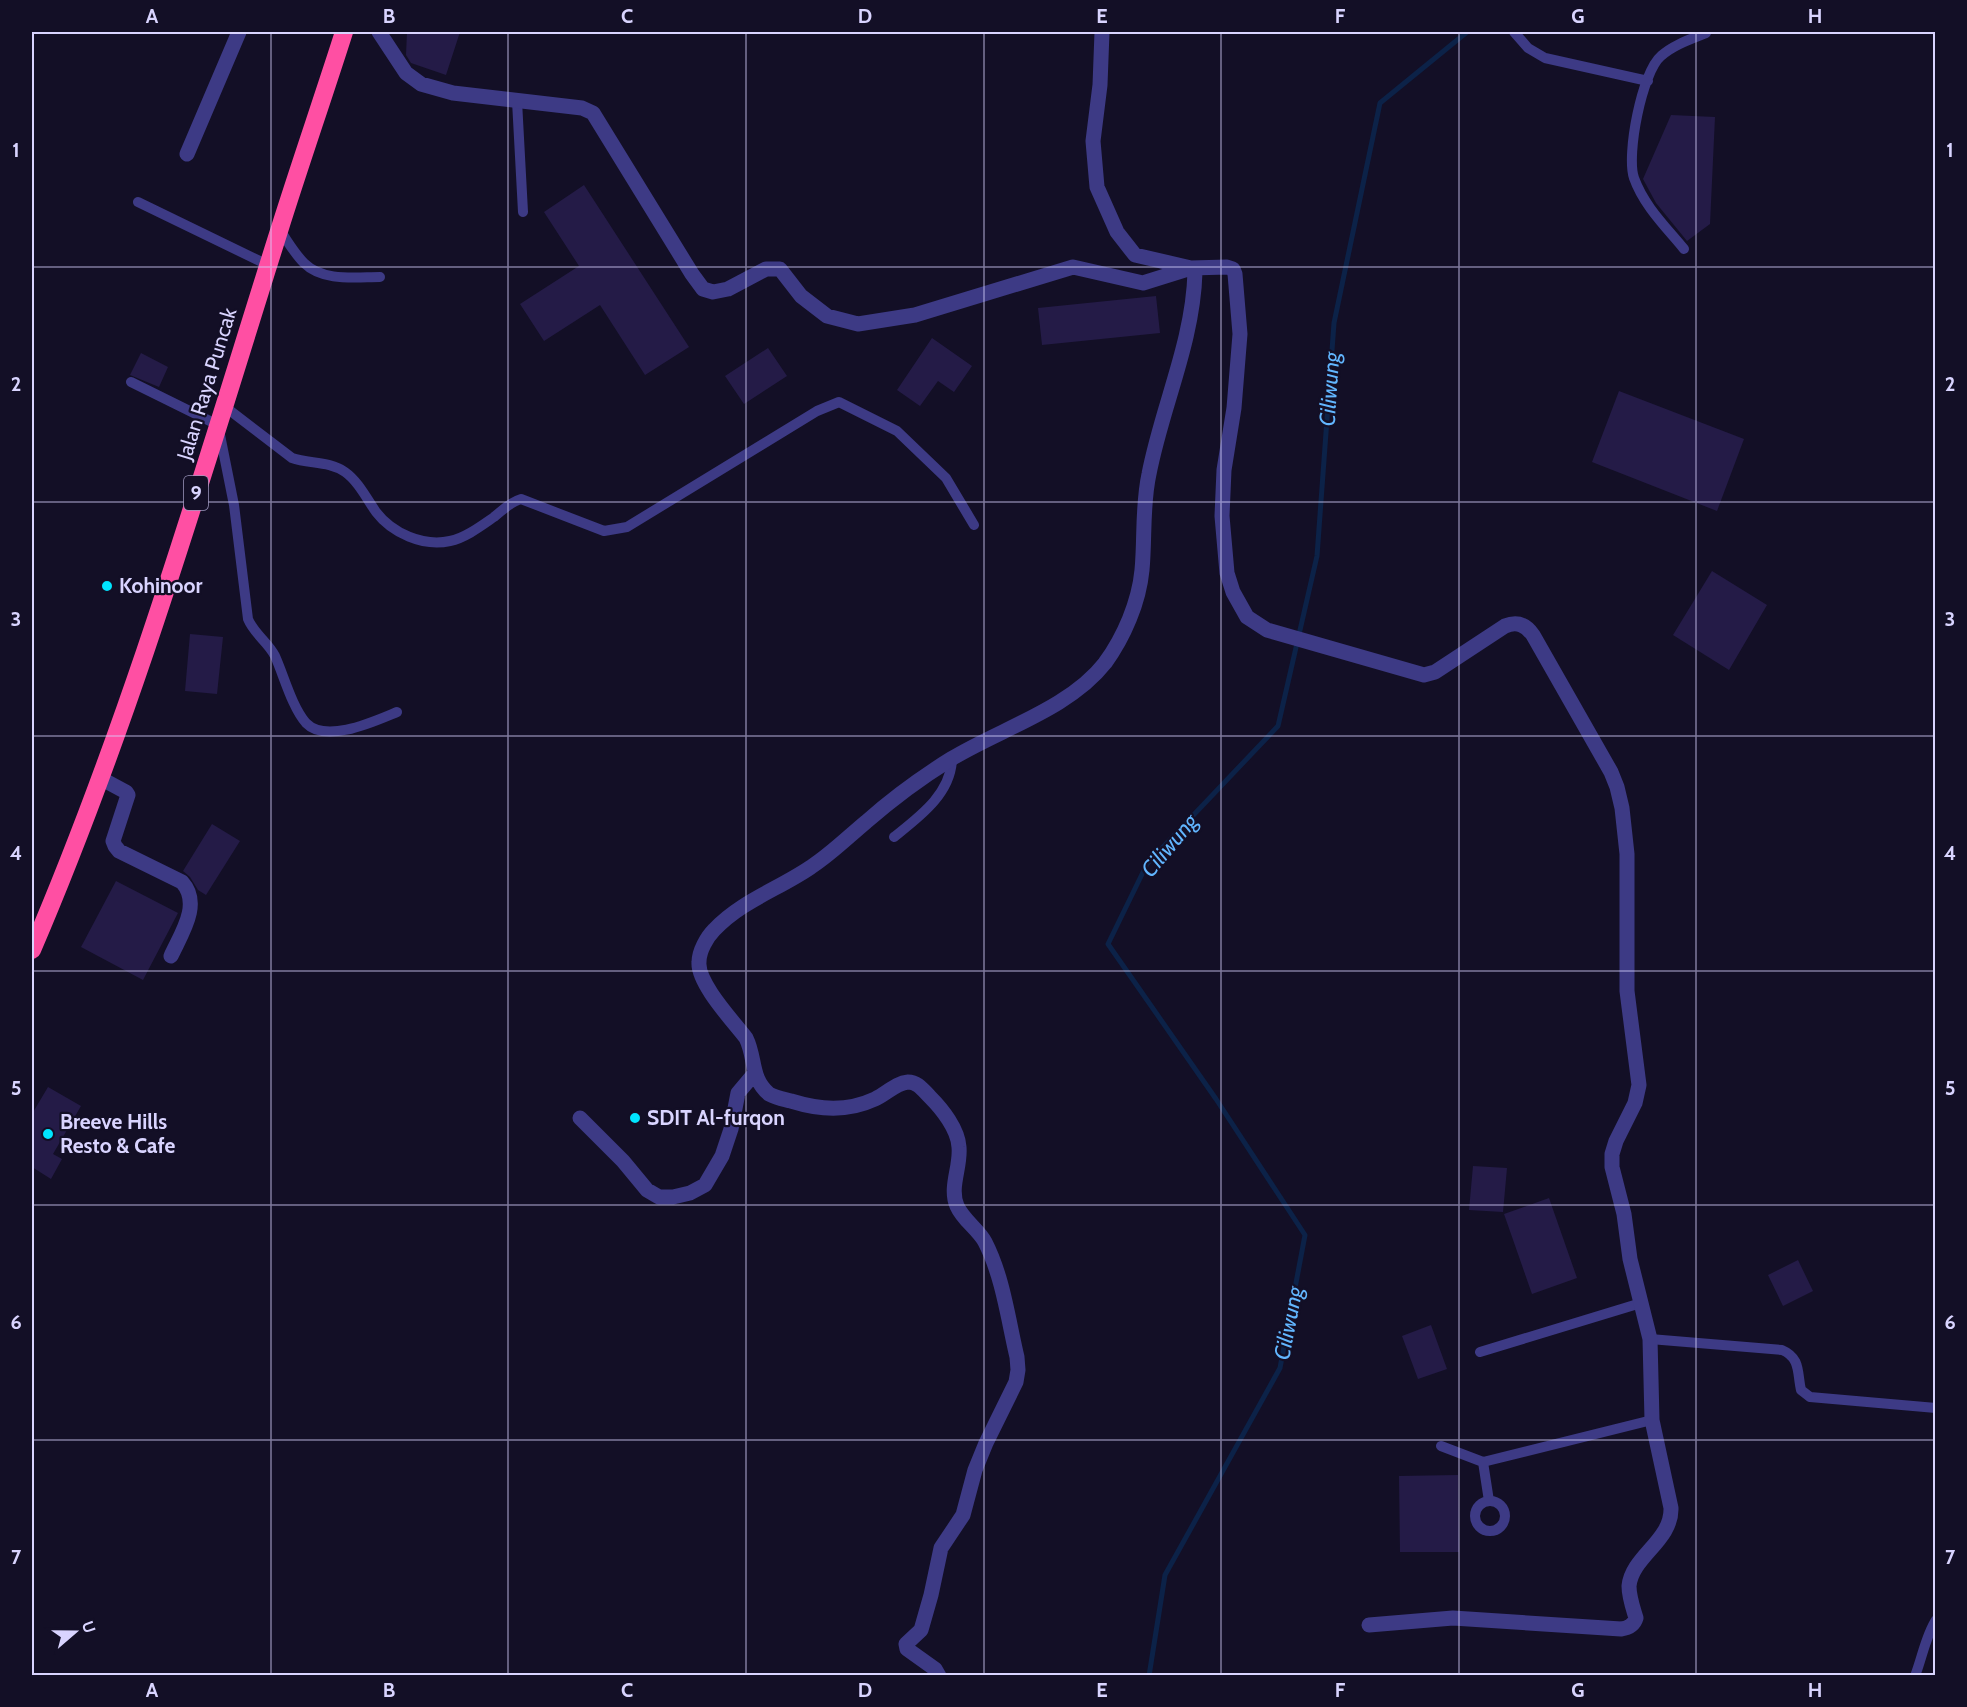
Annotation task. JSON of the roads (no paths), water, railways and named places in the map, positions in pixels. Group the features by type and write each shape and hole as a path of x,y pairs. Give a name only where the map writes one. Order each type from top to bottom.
{"highway":[{"name":"Jalan Raya Puncak","path":"32,948 70,859 149,638 342,33"}],"street":[{"path":"187,154 239,32"},
{"path":"379,32 406,73 421,84 453,93 582,108 593,113 692,274 703,289 710,292 728,289 766,269 780,269 801,296 819,311 838,320 858,324 915,315 1073,267 1143,283 1191,268"},
{"path":"1102,32 1100,85 1093,141 1097,187 1117,232 1135,255 1191,268 1227,267 1233,269 1235,274 1240,334 1234,408 1224,470 1222,516 1227,573 1233,592 1247,617 1254,624 1267,630 1424,675 1435,672 1505,626 1516,623 1525,626 1533,635 1611,772 1622,808 1627,854 1627,991 1639,1085 1635,1103 1614,1148 1612,1167 1650,1339 1652,1420 1671,1516 1662,1535 1632,1575 1629,1590 1636,1618 1633,1624 1621,1629 1453,1618 1369,1625"},
{"path":"939,1676 935,1669 907,1649 906,1644 921,1630 941,1548 963,1515 975,1470 1010,1396 1018,1370 1017,1357 993,1261 983,1239 961,1213 956,1203 954,1190 959,1151 957,1139 943,1113 920,1086 913,1082 904,1082 876,1099 848,1107 815,1108 774,1097 764,1089 754,1074 751,1049 746,1038 713,994 701,973 700,955 714,930 740,908 811,867 867,820 952,759 1039,713 1077,689 1104,664 1127,624 1139,588 1148,476 1189,329 1195,273 1191,268"},
{"path":"100,778 128,795 113,841 115,846 119,851 182,882 186,887 190,913 171,956"},
{"path":"580,1118 623,1161 647,1190 659,1197 690,1193 705,1185 722,1156 731,1129 738,1093 754,1074"}],"lane":[{"path":"1514,32 1528,48 1545,58 1648,81"},
{"path":"1684,249 1658,218 1634,178 1631,166 1632,146 1641,100 1660,56 1706,33"},
{"path":"517,100 523,212"},
{"path":"138,202 268,265"},
{"path":"279,229 303,262 316,272 343,277 380,277"},
{"path":"131,382 218,425 234,504 248,619 274,654 305,722 317,730 333,732 366,724 397,712"},
{"path":"224,406 292,458 343,470 352,478 386,523 400,532 424,541 438,543 453,540 494,517 513,501 521,499 604,531 627,527 817,411 838,402 897,431 946,478 974,525"},
{"path":"894,837 936,798 948,779 952,759"},
{"path":"1480,1352 1641,1303"},
{"path":"1650,1339 1782,1350 1794,1358 1798,1366 1801,1390 1810,1396 1935,1408"},
{"path":"1442,1446 1483,1462 1652,1420"},
{"path":"1483,1462 1489,1501"},
{"path":"1916,1676 1925,1650 1928,1631 1935,1620"}],"waterway":[{"name":"Ciliwung","path":"1149,1676 1165,1575 1280,1368 1305,1235 1216,1099 1108,944 1147,864 1278,726 1317,556 1334,323 1380,103 1467,32"}],"place":[{"name":"Kohinoor","path":"107,586"},
{"name":"SDIT Al-furqon","path":"635,1118"},
{"name":"Breeve Hills Resto & Cafe","path":"48,1134"}]}
